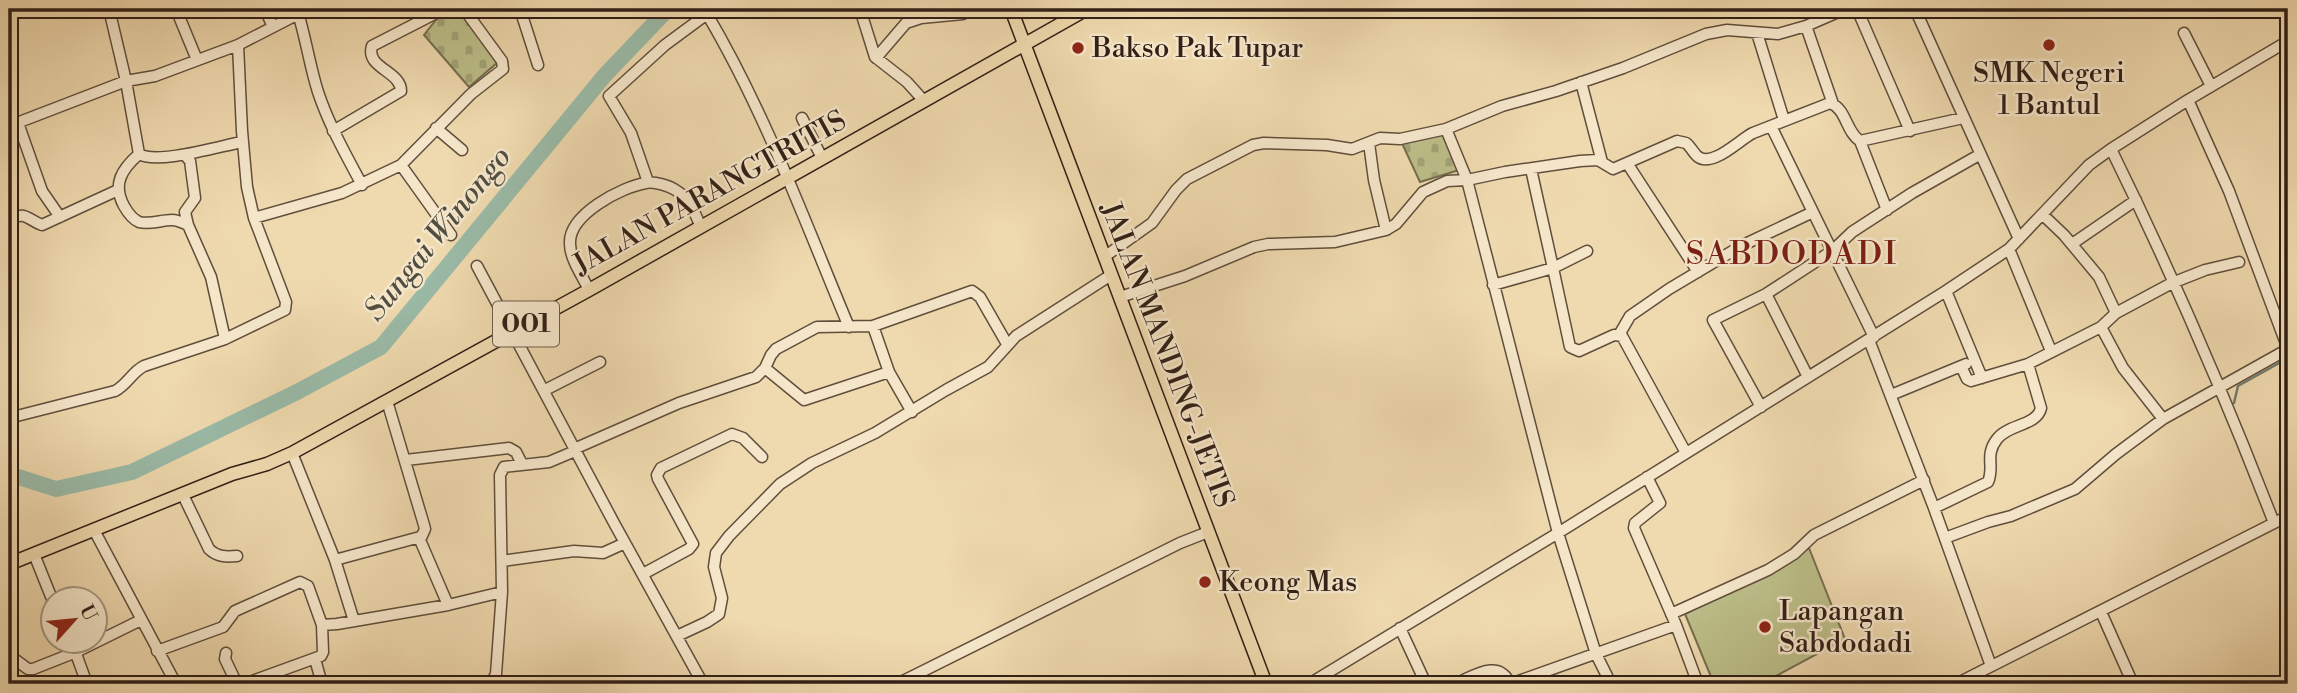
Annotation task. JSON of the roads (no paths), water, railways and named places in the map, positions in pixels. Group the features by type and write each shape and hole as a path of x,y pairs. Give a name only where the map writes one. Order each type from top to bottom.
{"main road":[{"name":"JALAN MANDING-JETIS","path":"1012,9 1266,684"},
{"name":"JALAN PARANGTRITIS","path":"9,564 232,474 267,464 292,453 513,332 1087,9"}],"street":[{"path":"109,9 139,154"},
{"path":"176,9 197,60"},
{"path":"265,9 273,27"},
{"path":"333,131 401,91 399,81 372,59 372,46 444,9"},
{"path":"254,218 332,196 362,185 401,165 471,93 504,67 464,9"},
{"path":"520,9 538,65"},
{"path":"877,9 861,10 876,58 907,82 924,101"},
{"path":"876,58 906,23 921,18 963,14 967,9"},
{"path":"1104,257 1152,223 1179,186 1188,179 1253,145 1327,145 1352,149 1380,138 1400,139 1446,129 1502,106 1581,82 1713,32 1745,30 1778,34 1806,26 1845,9"},
{"path":"1857,9 1910,131"},
{"path":"1915,9 2019,239"},
{"path":"60,217 42,191 14,124 126,81 155,76 238,45 303,11 317,90 333,131 362,185"},
{"path":"648,182 631,133 609,96 665,45 707,14 787,177 849,327"},
{"path":"1806,26 1833,104"},
{"path":"1757,33 1784,120"},
{"path":"2184,33 2211,86"},
{"path":"1309,684 1322,681 1400,628 1872,338 2009,249 2089,165 2188,100 2288,41"},
{"path":"9,418 115,391 144,366 225,339 280,314 286,306 254,218 245,173 238,45"},
{"path":"1581,82 1602,162"},
{"path":"1945,538 2011,516 2075,489 2163,419 2288,349 2229,191 2188,100"},
{"path":"1120,297 1185,276 1261,245 1327,243 1386,230 1396,224 1423,192 1447,181 1467,180 1580,160 1598,160 1613,169 1677,141 1686,142 1696,156 1708,159 1730,150 1746,136 1827,104 1838,107 1853,135 1860,141 1887,209"},
{"path":"802,118 822,158"},
{"path":"1860,141 1963,118"},
{"path":"1771,125 1872,338 1991,666"},
{"path":"436,128 462,150"},
{"path":"1446,129 1467,180 1558,533 1596,654 1611,684"},
{"path":"139,154 160,158 242,142"},
{"path":"1369,143 1374,180 1386,230"},
{"path":"2111,149 2221,388 2274,523"},
{"path":"139,154 122,170 118,190 122,202 134,220 146,223 172,219 188,225"},
{"path":"185,155 190,161 195,198 185,212 211,277 225,339"},
{"path":"1761,407 1713,320 1766,294 1832,251 1852,232 1887,209 1979,155"},
{"path":"1627,163 1698,272"},
{"path":"401,165 451,235"},
{"path":"1531,169 1570,347 1579,351 1619,335"},
{"path":"589,289 569,244 573,227 586,213 620,191 648,182 678,191 688,201 701,227"},
{"path":"9,219 26,215 42,225 118,190"},
{"path":"2072,244 2136,200"},
{"path":"1619,335 1630,316 1698,272 1741,246 1813,212"},
{"path":"2043,215 2099,277 2116,313"},
{"path":"2009,249 2051,351"},
{"path":"1493,285 1553,268 1587,251"},
{"path":"1961,366 1969,381 2028,364 2101,327 2116,313 2172,283 2206,270 2239,262"},
{"path":"477,266 703,684"},
{"path":"677,636 719,614 722,598 714,567 716,553 729,536 791,476 811,463 876,433 988,367 1016,336 1111,275"},
{"path":"491,684 496,674 502,592 500,475 504,467 550,462 680,404 750,380 765,368 776,349 810,330 823,326 873,326 972,291 980,297 1007,344"},
{"path":"1945,291 1982,378"},
{"path":"1766,294 1808,377"},
{"path":"873,326 889,372 912,412"},
{"path":"2101,327 2123,368 2163,419"},
{"path":"1619,335 1629,347 1686,453"},
{"path":"1891,395 1974,360"},
{"path":"545,390 600,362"},
{"path":"1934,508 1988,482 1991,474 1989,452 1999,435 2040,413 2041,408 2028,364"},
{"path":"765,368 804,400 889,372"},
{"path":"335,560 420,537 425,529 387,401"},
{"path":"643,574 689,549 693,544 658,479 661,468 732,434 743,438 762,457"},
{"path":"406,460 509,448 516,452 522,464"},
{"path":"292,453 335,560 354,621"},
{"path":"1647,477 1660,503 1634,526 1699,684"},
{"path":"1671,614 1768,570 1794,554 1814,534 1924,480"},
{"path":"183,495 209,549 219,556 237,556"},
{"path":"1956,684 2288,516"},
{"path":"94,530 176,684"},
{"path":"897,684 1180,543 1208,532"},
{"path":"420,537 448,605"},
{"path":"502,561 565,551 603,553 625,543"},
{"path":"34,554 46,584"},
{"path":"157,651 223,627 236,611 300,582 308,586 321,625 321,656 244,684"},
{"path":"321,625 448,605 502,592"},
{"path":"2101,612 2133,684"},
{"path":"108,636 141,620"},
{"path":"1455,684 1483,672 1497,670 1504,674 1510,684 1676,625"},
{"path":"1400,628 1426,684"},
{"path":"226,653 225,659 237,684"},
{"path":"9,655 33,670 71,654"},
{"path":"77,654 87,684"},
{"path":"315,659 322,684"}],"waterway":[{"name":"Sungai Winongo","path":"9,474 56,489 132,472 297,392 381,347 605,75 668,9"},
{"path":"2234,403 2238,386 2288,358"}],"place":[{"name":"SMK Negeri 1 Bantul","path":"2049,45"},
{"name":"Bakso Pak Tupar","path":"1078,48"},
{"name":"Keong Mas","path":"1205,582"},
{"name":"Lapangan Sabdodadi","path":"1765,627"}],"district":[{"name":"SABDODADI","path":"1792,254"}]}
